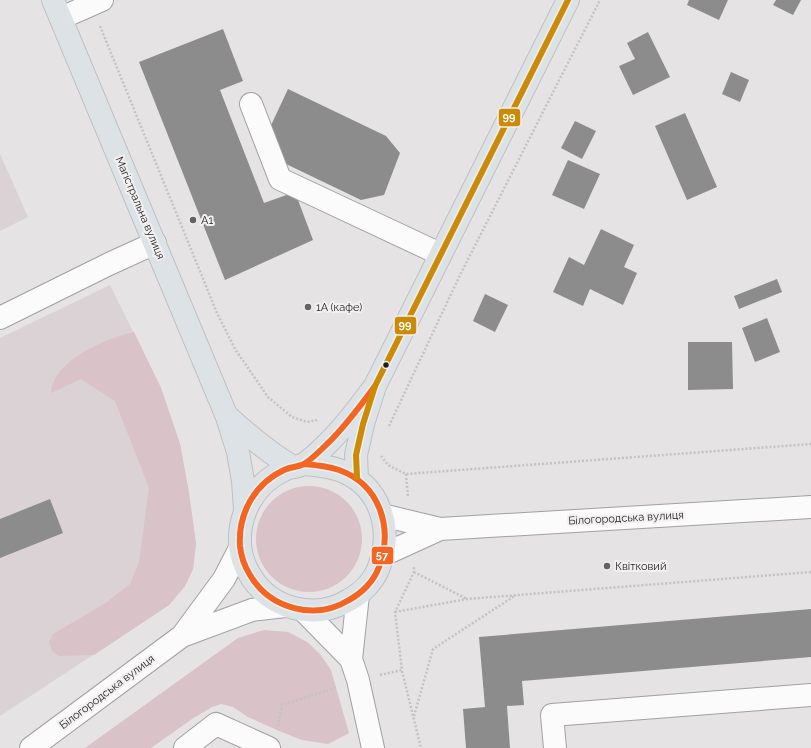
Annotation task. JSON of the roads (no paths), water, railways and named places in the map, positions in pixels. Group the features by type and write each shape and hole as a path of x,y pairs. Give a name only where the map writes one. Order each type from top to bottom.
{"main road":[{"path":"357,479 356,455 363,424 375,386 568,0"},
{"name":"Магістральна вулиця","path":"57,9 227,417 238,452 242,474 245,510"},
{"path":"227,417 274,457 299,465 322,465 340,470 357,479 368,490 376,502 382,515 386,535 383,555 375,575 358,596 341,605 322,610 294,608 268,596 255,583 246,568 240,548 240,529 245,510 254,494 268,480 284,470 299,465 327,444 347,422 375,386"}],"street":[{"path":"57,9 96,2"},
{"path":"251,104 280,179 440,254"},
{"path":"0,318 155,243"},
{"name":"Білогородська вулиця","path":"440,529 811,507"},
{"path":"382,515 440,529"},
{"path":"383,555 440,529"},
{"path":"182,636 224,579 240,548"},
{"path":"358,596 351,658 358,680 373,748"},
{"path":"182,636 252,610 294,608 351,658"},
{"name":"Білогородська вулиця","path":"31,748 182,636"},
{"path":"555,748 552,715 811,695"},
{"path":"185,748 216,724 269,748"}],"place":[{"name":"А1","path":"193,220"},
{"name":"1А (кафе)","path":"308,307"},
{"name":"Квітковий","path":"607,566"}]}
